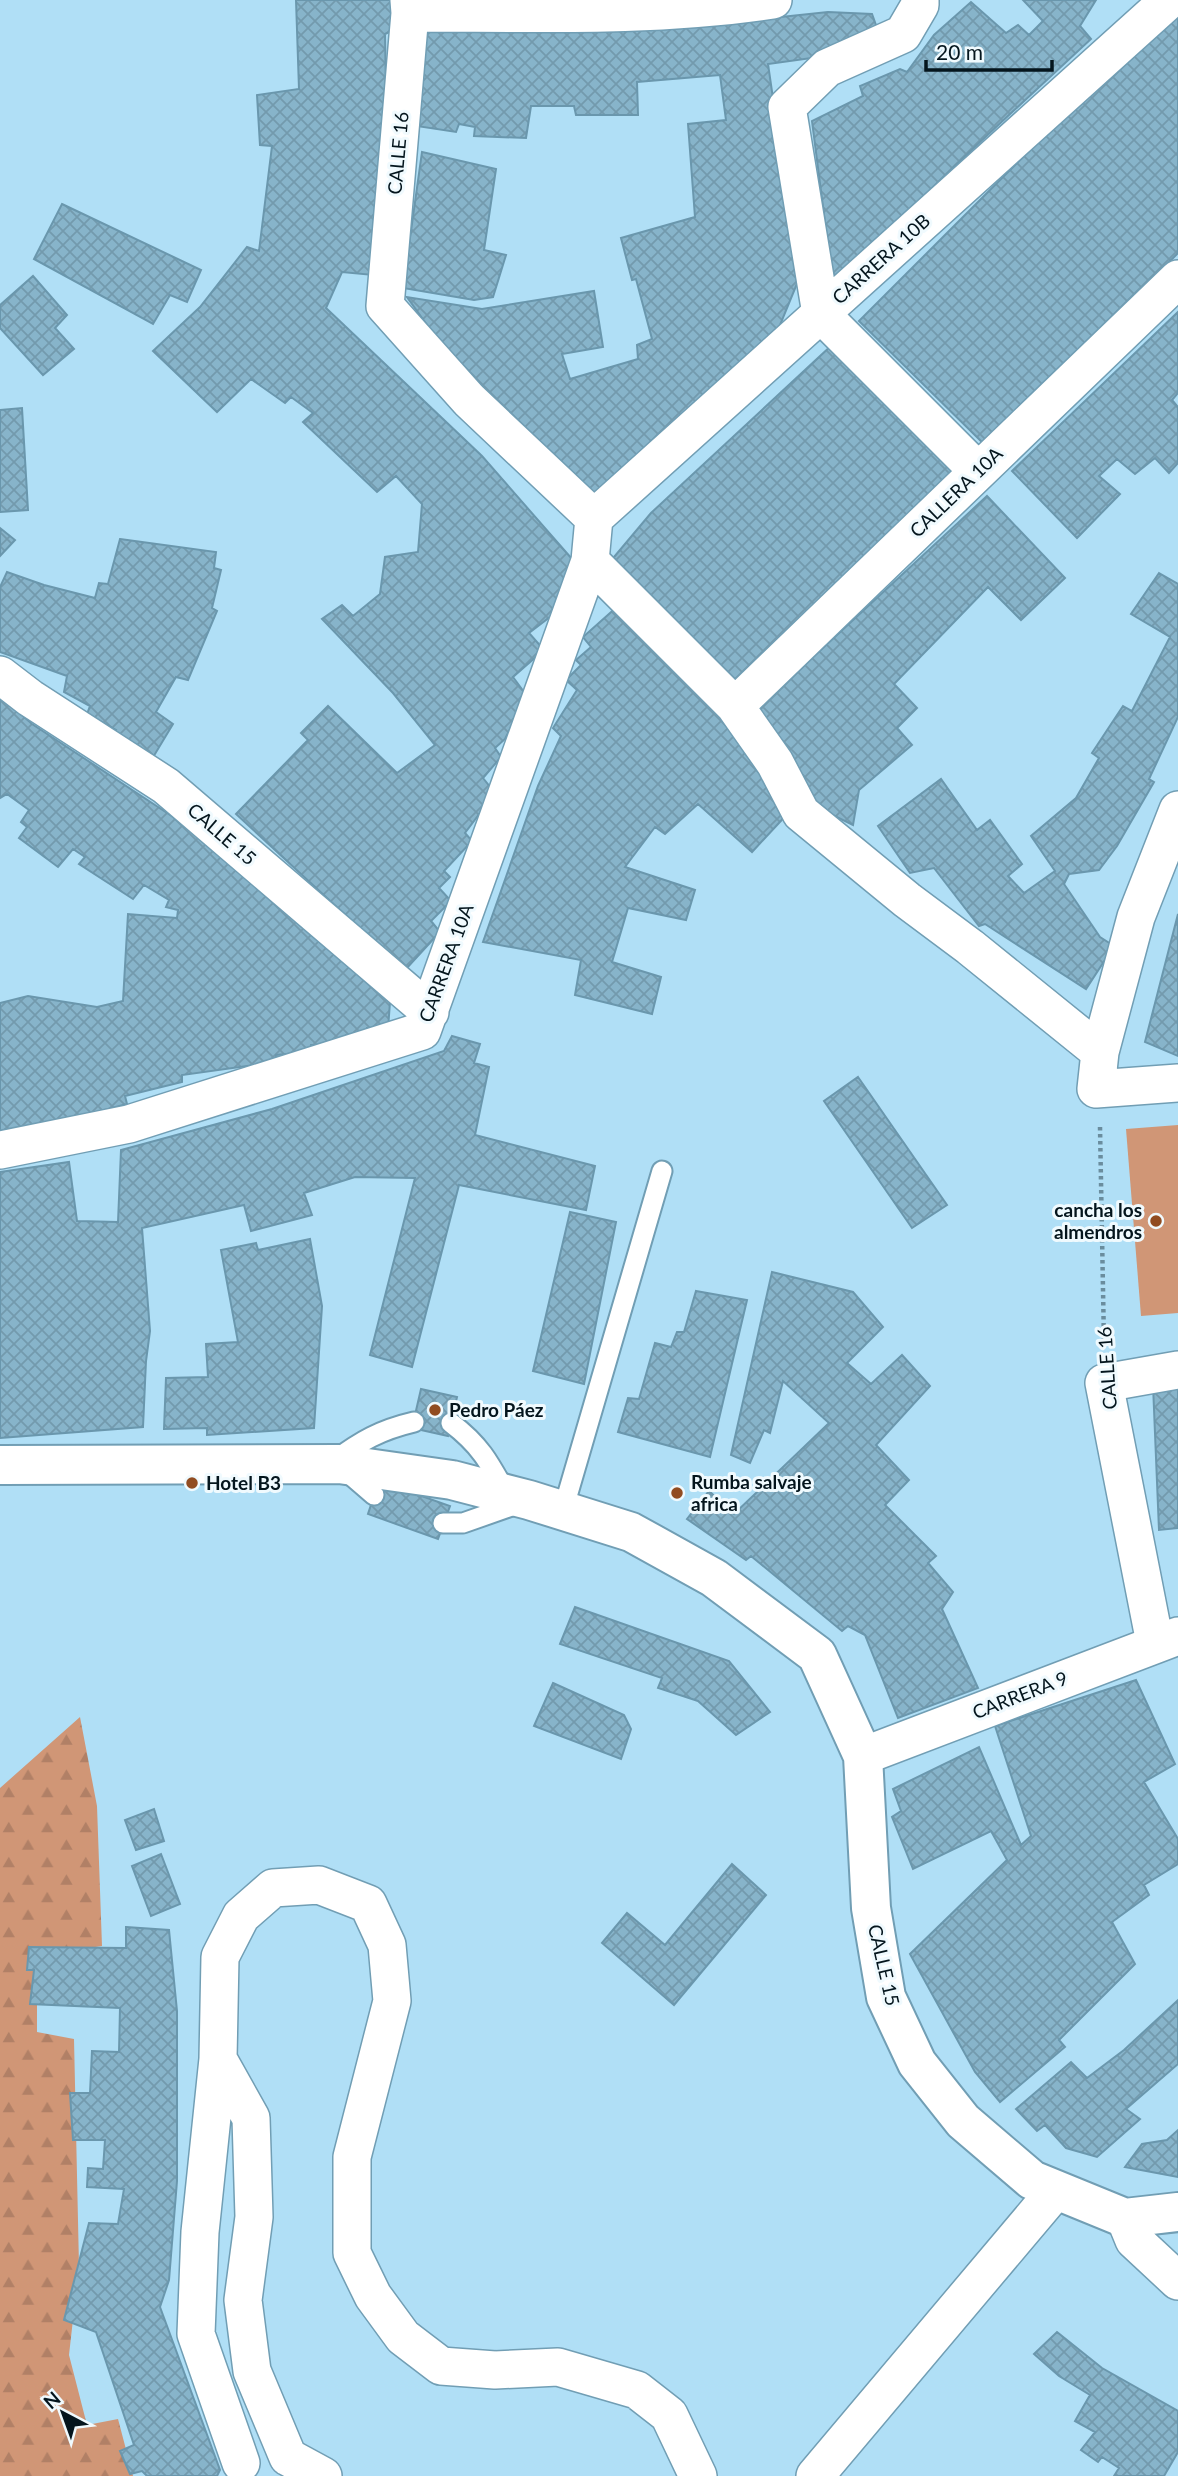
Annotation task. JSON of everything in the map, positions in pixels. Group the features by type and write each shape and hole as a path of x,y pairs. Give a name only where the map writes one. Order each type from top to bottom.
{"street":[{"path":"410,6 729,6 773,0"},
{"path":"920,0 920,5 903,34 827,68 787,107 821,314 978,471"},
{"name":"CARRERA 10B","path":"594,518 1169,0"},
{"name":"CALLE 16","path":"410,6 385,306 470,400 594,518"},
{"name":"CALLERA 10A","path":"735,706 1178,279"},
{"name":"CARRERA 10A","path":"0,1150 129,1124 422,1031 590,561 594,518"},
{"path":"590,561 735,706 775,763 801,813 1100,1052"},
{"name":"CALLE 15","path":"0,675 30,698 166,786 430,1012"},
{"path":"1178,810 1136,917 1100,1052 1096,1088 1178,1083"},
{"path":"1104,1383 1178,1370"},
{"name":"CALLE 16","path":"1104,1383 1167,1639"},
{"path":"2,1471 334,1465 452,1480 533,1501 631,1532 714,1578 817,1655 863,1756"},
{"name":"CARRERA 9","path":"863,1756 1167,1639"},
{"name":"CALLE 15","path":"863,1756 872,1909 887,1997 917,2063 963,2121 1032,2180 1125,2218"},
{"path":"288,2457 237,2470 196,2334 200,2232 218,2059 220,1957 241,1916 273,1888 319,1885 368,1904 387,1945 392,2001 352,2157 352,2253 373,2296 403,2337 441,2366 495,2370 558,2367 637,2389 669,2415 698,2476"},
{"path":"218,2059 251,2118 254,2217 243,2301 252,2371 288,2457 323,2476"},
{"path":"816,2476 1056,2190"},
{"path":"1178,2212 1125,2218 1134,2240 1178,2281"}],"lane":[{"path":"533,1501 662,1171"},
{"path":"374,1495 334,1465 355,1446 386,1429 414,1422"},
{"path":"451,1423 533,1501"},
{"path":"443,1523 463,1523 533,1501"}],"path":[{"name":"CALLE 16","path":"1096,1088 1100,1111 1104,1383"}],"green space":[{"name":"cancha los almendros","path":"1178,1125 1178,1313 1141,1316 1126,1129"},
{"path":"80,1717 97,1806 102,1946 37,1956 37,2032 74,2039 79,2266 69,2355 87,2425 118,2419 133,2476 0,2476 0,1788"}],"building":[{"path":"296,0 393,0 396,29 385,34 386,94 373,275 342,272 326,308 482,456 579,567 559,610 529,633 544,650 513,677 527,696 505,739 495,748 501,757 483,778 495,793 465,833 472,841 444,871 450,877 439,888 451,901 431,921 440,932 405,970 236,814 308,740 301,733 328,706 397,773 435,745 393,693 322,619 342,605 353,616 380,594 385,557 418,552 422,504 396,476 377,492 303,422 313,413 291,397 285,403 251,379 217,412 153,351 200,307 247,247 259,251 272,146 260,145 257,95 299,89"},
{"path":"1023,0 1096,0 1080,26 1091,39 833,285 812,121 863,96 860,86 900,69 907,72 934,35 971,2 1006,33 1018,25 1029,35 1043,21"},
{"path":"828,12 872,14 876,25 885,25 833,55 768,64 796,257 803,269 769,352 591,508 435,336 407,297 482,309 594,291 603,347 562,354 570,379 638,359 637,345 652,339 636,279 632,280 621,238 695,217 688,124 726,120 720,75 637,82 638,115 576,115 574,106 531,106 526,138 474,136 475,127 459,124 456,132 410,125 418,27 658,30"},
{"path":"1174,15 1178,19 1178,253 987,447 859,321 1111,69"},
{"path":"422,152 496,169 484,250 506,255 493,297 474,300 403,288"},
{"path":"62,204 201,270 187,302 170,295 153,324 34,259"},
{"path":"33,276 67,315 55,328 74,349 43,375 0,328 0,305"},
{"path":"1178,312 1178,393 1172,400 1178,407 1178,463 1169,473 1155,458 1135,474 1117,459 1099,476 1120,494 1077,538 1012,471"},
{"path":"832,345 957,469 733,683 609,563 651,513"},
{"path":"22,408 28,510 0,512 0,410"},
{"path":"987,496 1065,578 1021,620 988,587 894,684 917,708 897,728 912,745 859,790 853,825 810,804 756,710"},
{"path":"0,528 15,540 0,556"},
{"path":"120,539 216,552 214,568 221,570 212,608 217,611 188,680 176,677 156,712 173,724 152,759 113,736 116,730 87,714 90,706 64,692 67,676 0,652 0,587 7,572 95,598 99,583 108,584"},
{"path":"1159,573 1178,584 1178,717 1149,779 1154,782 1117,846 1099,870 1069,874 1064,884 1100,937 1114,946 1086,989 985,924 979,926 934,868 910,873 878,826 941,779 977,830 990,820 1022,864 1008,876 1024,893 1055,871 1031,836 1076,798 1099,758 1092,753 1123,706 1132,711 1170,637 1131,614"},
{"path":"618,606 764,758 791,810 752,852 698,804 665,834 655,827 625,867 695,890 686,920 628,908 612,962 661,977 652,1014 575,995 581,960 483,942 538,786 561,736 553,728 577,690 566,680 581,665 576,660 591,647 583,637"},
{"path":"0,696 32,724 196,832 390,1002 388,1029 367,1028 367,1034 346,1035 342,1045 311,1045 311,1052 276,1055 276,1062 182,1075 182,1082 125,1096 127,1104 40,1127 0,1133 0,1003 28,996 97,1007 123,1001 128,914 177,918 178,910 166,907 169,900 144,885 133,899 79,864 85,857 73,849 58,867 19,838 27,827 21,822 29,810 7,794 0,798"},
{"path":"1178,914 1178,1056 1145,1042"},
{"path":"452,1036 480,1044 474,1063 489,1067 475,1135 595,1166 586,1210 459,1185 412,1367 370,1355 415,1178 355,1177 304,1193 312,1215 251,1231 244,1205 142,1228 150,1331 143,1427 0,1438 0,1172 69,1162 77,1221 118,1222 121,1150 272,1109 444,1051"},
{"path":"858,1077 947,1205 912,1228 824,1101"},
{"path":"570,1212 616,1222 584,1384 533,1371"},
{"path":"310,1239 322,1306 314,1428 207,1435 207,1428 164,1429 166,1378 208,1377 206,1344 238,1342 221,1250 256,1243 258,1250"},
{"path":"772,1272 853,1292 883,1327 847,1363 871,1384 902,1355 930,1386 876,1445 909,1480 885,1505 936,1556 928,1563 953,1592 942,1609 978,1688 898,1718 865,1635 848,1626 842,1631 751,1556 746,1560 687,1519 709,1491 734,1514 829,1423 783,1381 770,1433 764,1430 750,1463 731,1455"},
{"path":"696,1291 747,1300 710,1457 618,1432 628,1398 639,1399 655,1343 671,1347 677,1332 684,1332"},
{"path":"1178,1383 1178,1528 1159,1530 1153,1385"},
{"name":"Pedro Páez","path":"421,1389 457,1397 448,1436 412,1428"},
{"path":"379,1481 450,1506 438,1539 368,1514"},
{"path":"575,1607 729,1661 770,1712 736,1735 698,1701 658,1688 662,1678 560,1644"},
{"path":"1136,1680 1175,1764 1144,1782 1178,1839 1178,1864 1144,1885 1149,1895 1112,1922 1135,1964 1059,2040 1065,2047 1000,2102 975,2072 910,1954 1007,1860 991,1831 913,1869 892,1817 901,1811 893,1789 979,1747 1021,1845 1031,1836 995,1726"},
{"path":"553,1683 624,1715 631,1729 621,1759 534,1726"},
{"path":"154,1809 164,1841 136,1850 125,1820"},
{"path":"161,1854 180,1904 151,1916 132,1866"},
{"path":"732,1864 766,1895 674,2005 602,1943 627,1913 665,1945"},
{"path":"126,1927 169,1930 177,2011 177,2181 169,2280 160,2307 220,2470 217,2476 147,2476 142,2471 130,2474 120,2451 134,2445 96,2332 64,2320 89,2223 118,2224 124,2189 87,2187 88,2168 103,2169 105,2140 73,2140 70,2093 90,2093 92,2051 119,2052 120,2008 30,2004 34,1970 27,1970 29,1947 126,1948"},
{"path":"1178,2000 1178,2064 1126,2109 1140,2119 1097,2157 1066,2148 1045,2125 1037,2131 1016,2109 1071,2062 1087,2078 1124,2050"},
{"path":"1178,2130 1178,2177 1125,2167 1142,2144 1167,2140"},
{"path":"1057,2332 1102,2368 1178,2411 1178,2452 1164,2476 1114,2476 1119,2468 1102,2457 1098,2462 1081,2450 1095,2432 1075,2421 1090,2395 1059,2376 1034,2354"}],"place":[{"name":"cancha los almendros","path":"1156,1221"},
{"name":"Pedro Páez","path":"435,1410"},
{"name":"Hotel B3","path":"192,1483"},
{"name":"Rumba salvaje africa","path":"677,1493"}]}
